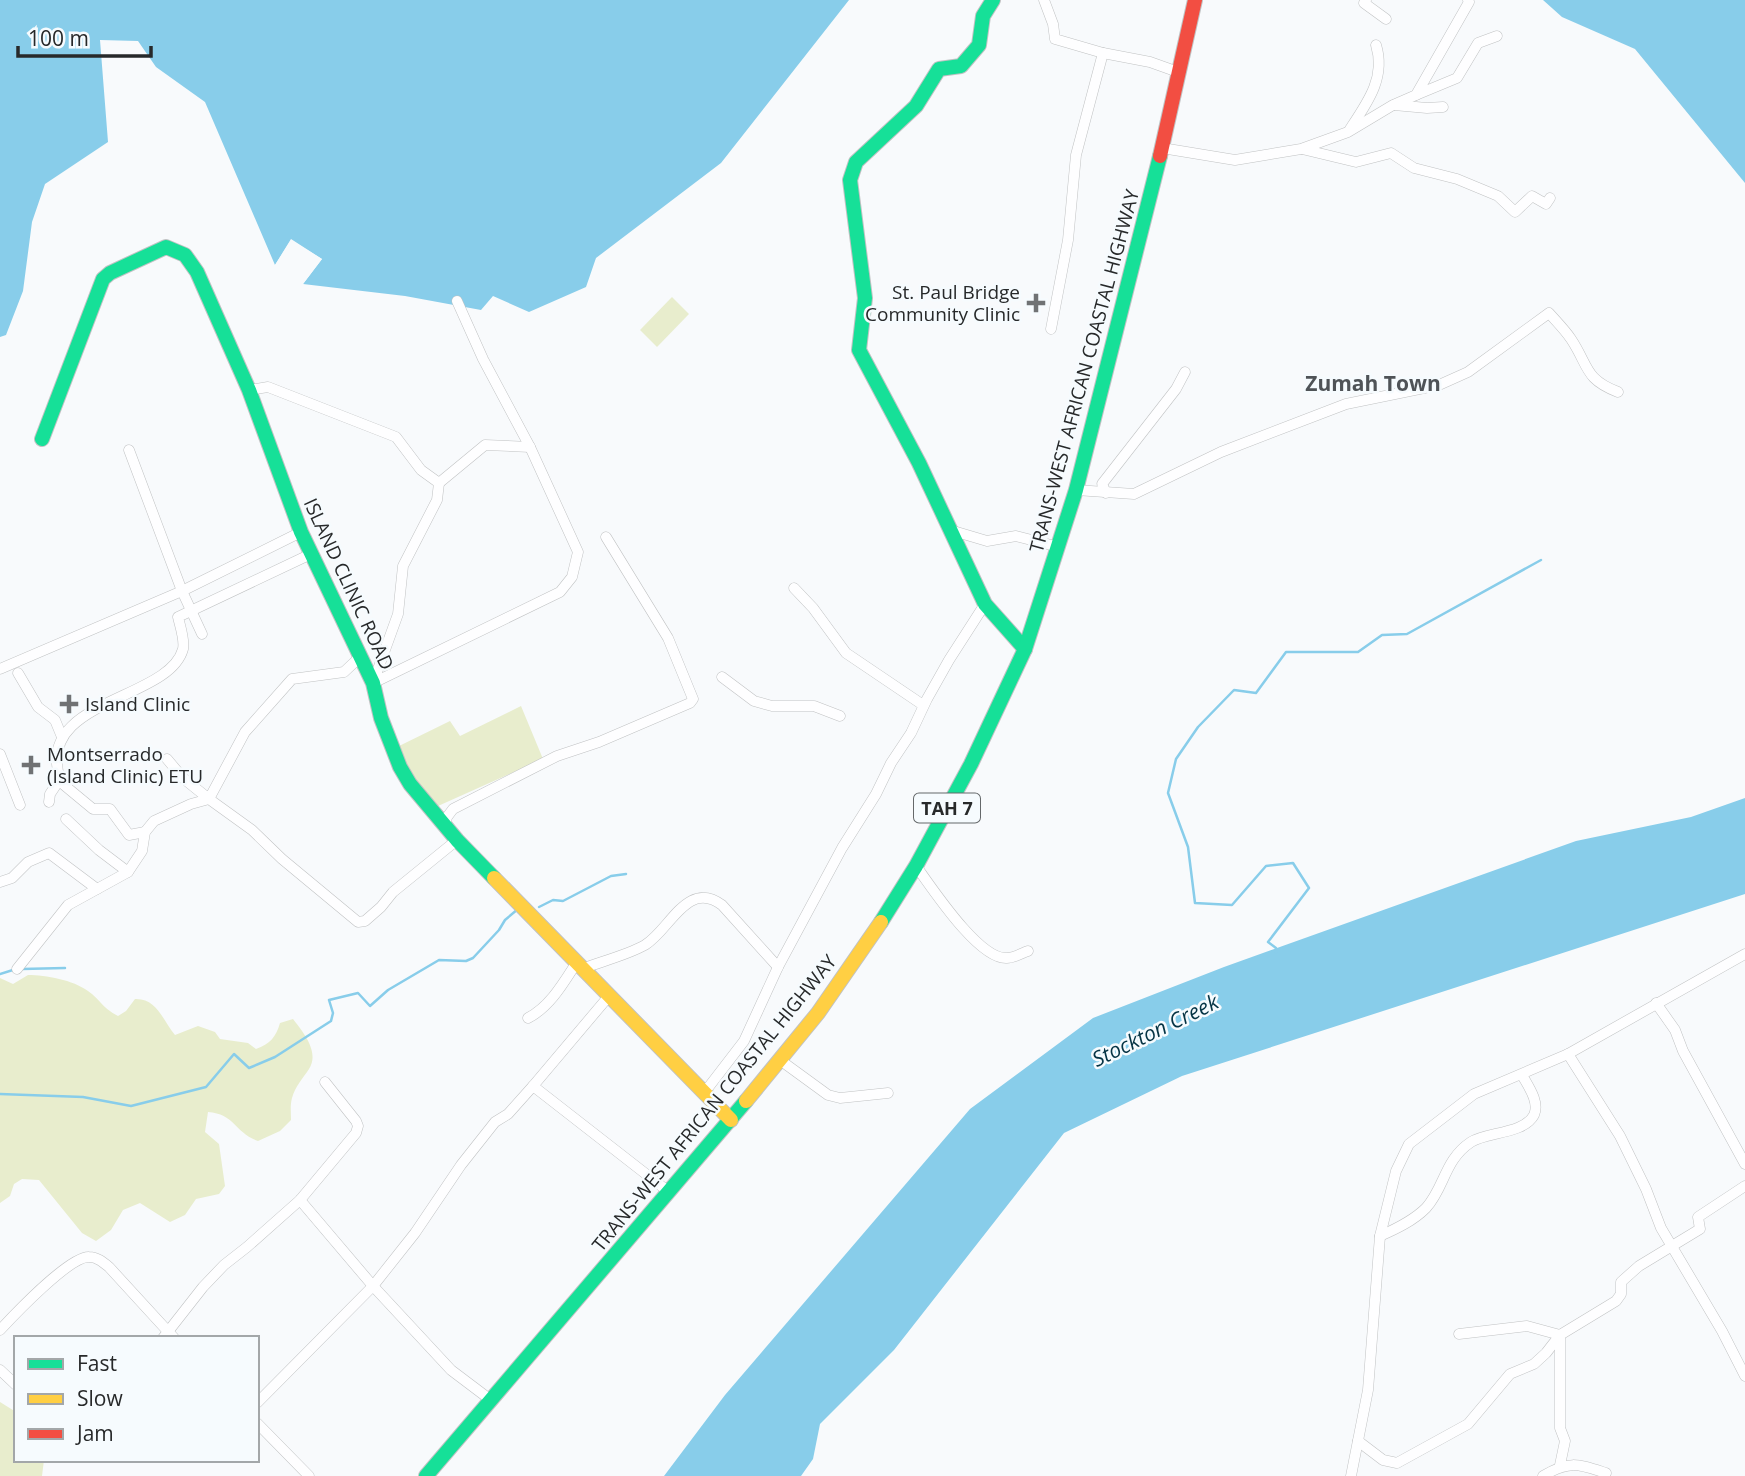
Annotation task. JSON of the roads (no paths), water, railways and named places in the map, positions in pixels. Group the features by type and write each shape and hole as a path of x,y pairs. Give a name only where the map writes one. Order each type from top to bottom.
{"main road":[{"path":"993,0 983,16 979,45 961,65 939,69 916,106 856,163 850,180 865,298 859,350 919,463 985,604 1025,649"},
{"name":"TRANS-WEST AFRICAN COASTAL HIGHWAY","path":"426,1476 731,1120 852,966 916,866 971,764 1025,649 1076,490 1162,148 1195,0"},
{"name":"ISLAND CLINIC ROAD","path":"42,439 103,279 110,273 166,247 176,249 189,258 249,390 300,532 373,683 381,718 400,767 445,828 731,1120"}],"street":[{"path":"1366,0 1364,3 1386,19"},
{"path":"1416,95 1468,0"},
{"path":"1046,1 1055,38 1103,53 1150,62 1178,72"},
{"path":"1162,148 1235,160 1301,149 1348,132 1394,105 1457,78 1478,43 1497,36"},
{"path":"1348,132 1378,80 1380,57 1376,44"},
{"path":"1051,329 1068,240 1076,155 1103,53"},
{"path":"1394,105 1443,107"},
{"path":"1301,149 1356,162 1391,153 1414,168 1457,179 1498,196 1515,212 1532,196 1546,204 1550,198"},
{"path":"373,683 560,592 572,577 578,552 530,447 483,359 457,300"},
{"path":"1076,490 1135,494 1221,452 1346,404 1439,384 1468,372 1549,313 1572,340 1590,376 1606,388 1618,392"},
{"path":"1106,493 1102,484 1176,389 1185,372"},
{"path":"249,390 268,387 396,437 421,470 439,483"},
{"path":"373,683 398,614 403,566 437,500 439,483 485,445 530,447"},
{"path":"129,450 182,591 202,634"},
{"path":"950,530 987,541 1016,536 1059,547"},
{"path":"0,669 182,591 300,532"},
{"path":"445,828 447,817 453,808 556,756 640,726 694,699 667,638 606,537"},
{"path":"49,802 50,794 60,779 55,765 62,737 98,707 144,686 169,669 184,647 178,617 311,554"},
{"path":"794,588 813,608 846,653 923,705"},
{"path":"704,1093 744,1041 778,967 842,848 911,733 923,705 949,660 985,604"},
{"path":"17,969 68,905 128,872 142,851 145,832 155,821 191,804 209,799 245,732 292,679 344,672 361,656"},
{"path":"18,673 38,706 55,720 62,737"},
{"path":"722,677 754,701 772,706 814,706 840,716"},
{"path":"0,754 20,805"},
{"path":"167,759 183,779 252,831 358,922 365,921 393,892 457,840"},
{"path":"64,785 93,809 110,809 129,835 145,832"},
{"path":"66,819 99,850 128,872"},
{"path":"0,882 12,878 29,862 49,853 97,889"},
{"path":"916,866 972,940 990,953 1006,959 1028,951"},
{"path":"0,876 12,878"},
{"path":"528,1018 538,1013 580,965 646,944 682,907 699,897 711,897 722,905 778,967"},
{"path":"1351,1476 1368,1390 1380,1236 1396,1171 1409,1144 1474,1094 1568,1054 1745,954"},
{"path":"259,1401 373,1286 495,1122 508,1114 609,996"},
{"path":"1657,1003 1671,1024 1745,1164"},
{"path":"1568,1054 1620,1136 1671,1245 1722,1331 1745,1376"},
{"path":"780,1060 828,1095 840,1098 888,1093"},
{"path":"1380,1236 1405,1224 1426,1208 1450,1162 1473,1141 1508,1131 1532,1118 1535,1112 1534,1099 1522,1075"},
{"path":"0,1330 26,1303 69,1266 80,1258 89,1257 99,1259 109,1267 168,1336 203,1287 223,1265 300,1200 356,1133 358,1126 325,1082"},
{"path":"533,1086 669,1192"},
{"path":"1358,1441 1389,1462 1404,1460 1474,1419 1510,1374 1534,1364 1559,1335 1616,1301 1621,1294 1621,1282 1639,1266 1700,1229 1698,1217 1745,1186"},
{"path":"300,1200 373,1286 451,1370 492,1401"},
{"path":"1459,1334 1527,1326 1559,1335"},
{"path":"1559,1335 1560,1428 1564,1441 1560,1465"},
{"path":"0,1370 14,1383"},
{"path":"259,1425 309,1476"},
{"path":"1543,1476 1560,1465 1583,1466 1606,1474"}],"water":[{"path":"0,0 849,0 721,163 596,258 586,287 529,312 493,296 481,310 405,296 303,284 322,259 291,240 275,265 205,102 156,67 138,41 100,40 108,142 45,184 32,222 23,291 6,335 0,337"},
{"path":"1543,0 1745,0 1745,183 1635,49 1562,17"},
{"name":"Stockton Creek","path":"1745,798 1745,894 1182,1076 1064,1133 894,1350 820,1424 813,1459 801,1476 664,1476 725,1395 970,1109 1093,1018 1224,967 1576,841 1691,817"}],"waterway":[{"path":"1276,952 1276,948 1268,942 1309,888 1293,863 1266,866 1232,905 1195,903 1188,847 1168,793 1176,759 1198,727 1234,690 1256,693 1286,652 1358,652 1382,635 1407,634 1541,560"},
{"path":"539,907 553,900 563,901 611,876 626,874"},
{"path":"0,1094 83,1097 131,1106 206,1087 234,1054 249,1068 275,1057 331,1021 333,1013 329,1000 358,993 370,1006 388,990 439,960 466,961 473,958 505,920 518,909"},
{"path":"22,969 65,968"},
{"path":"0,974 16,969"}],"place":[{"name":"St. Paul Bridge Community Clinic","path":"1036,303"},
{"name":"Island Clinic","path":"69,704"},
{"name":"Montserrado (Island Clinic) ETU","path":"31,765"}],"district":[{"name":"Zumah Town","path":"1373,383"}]}
